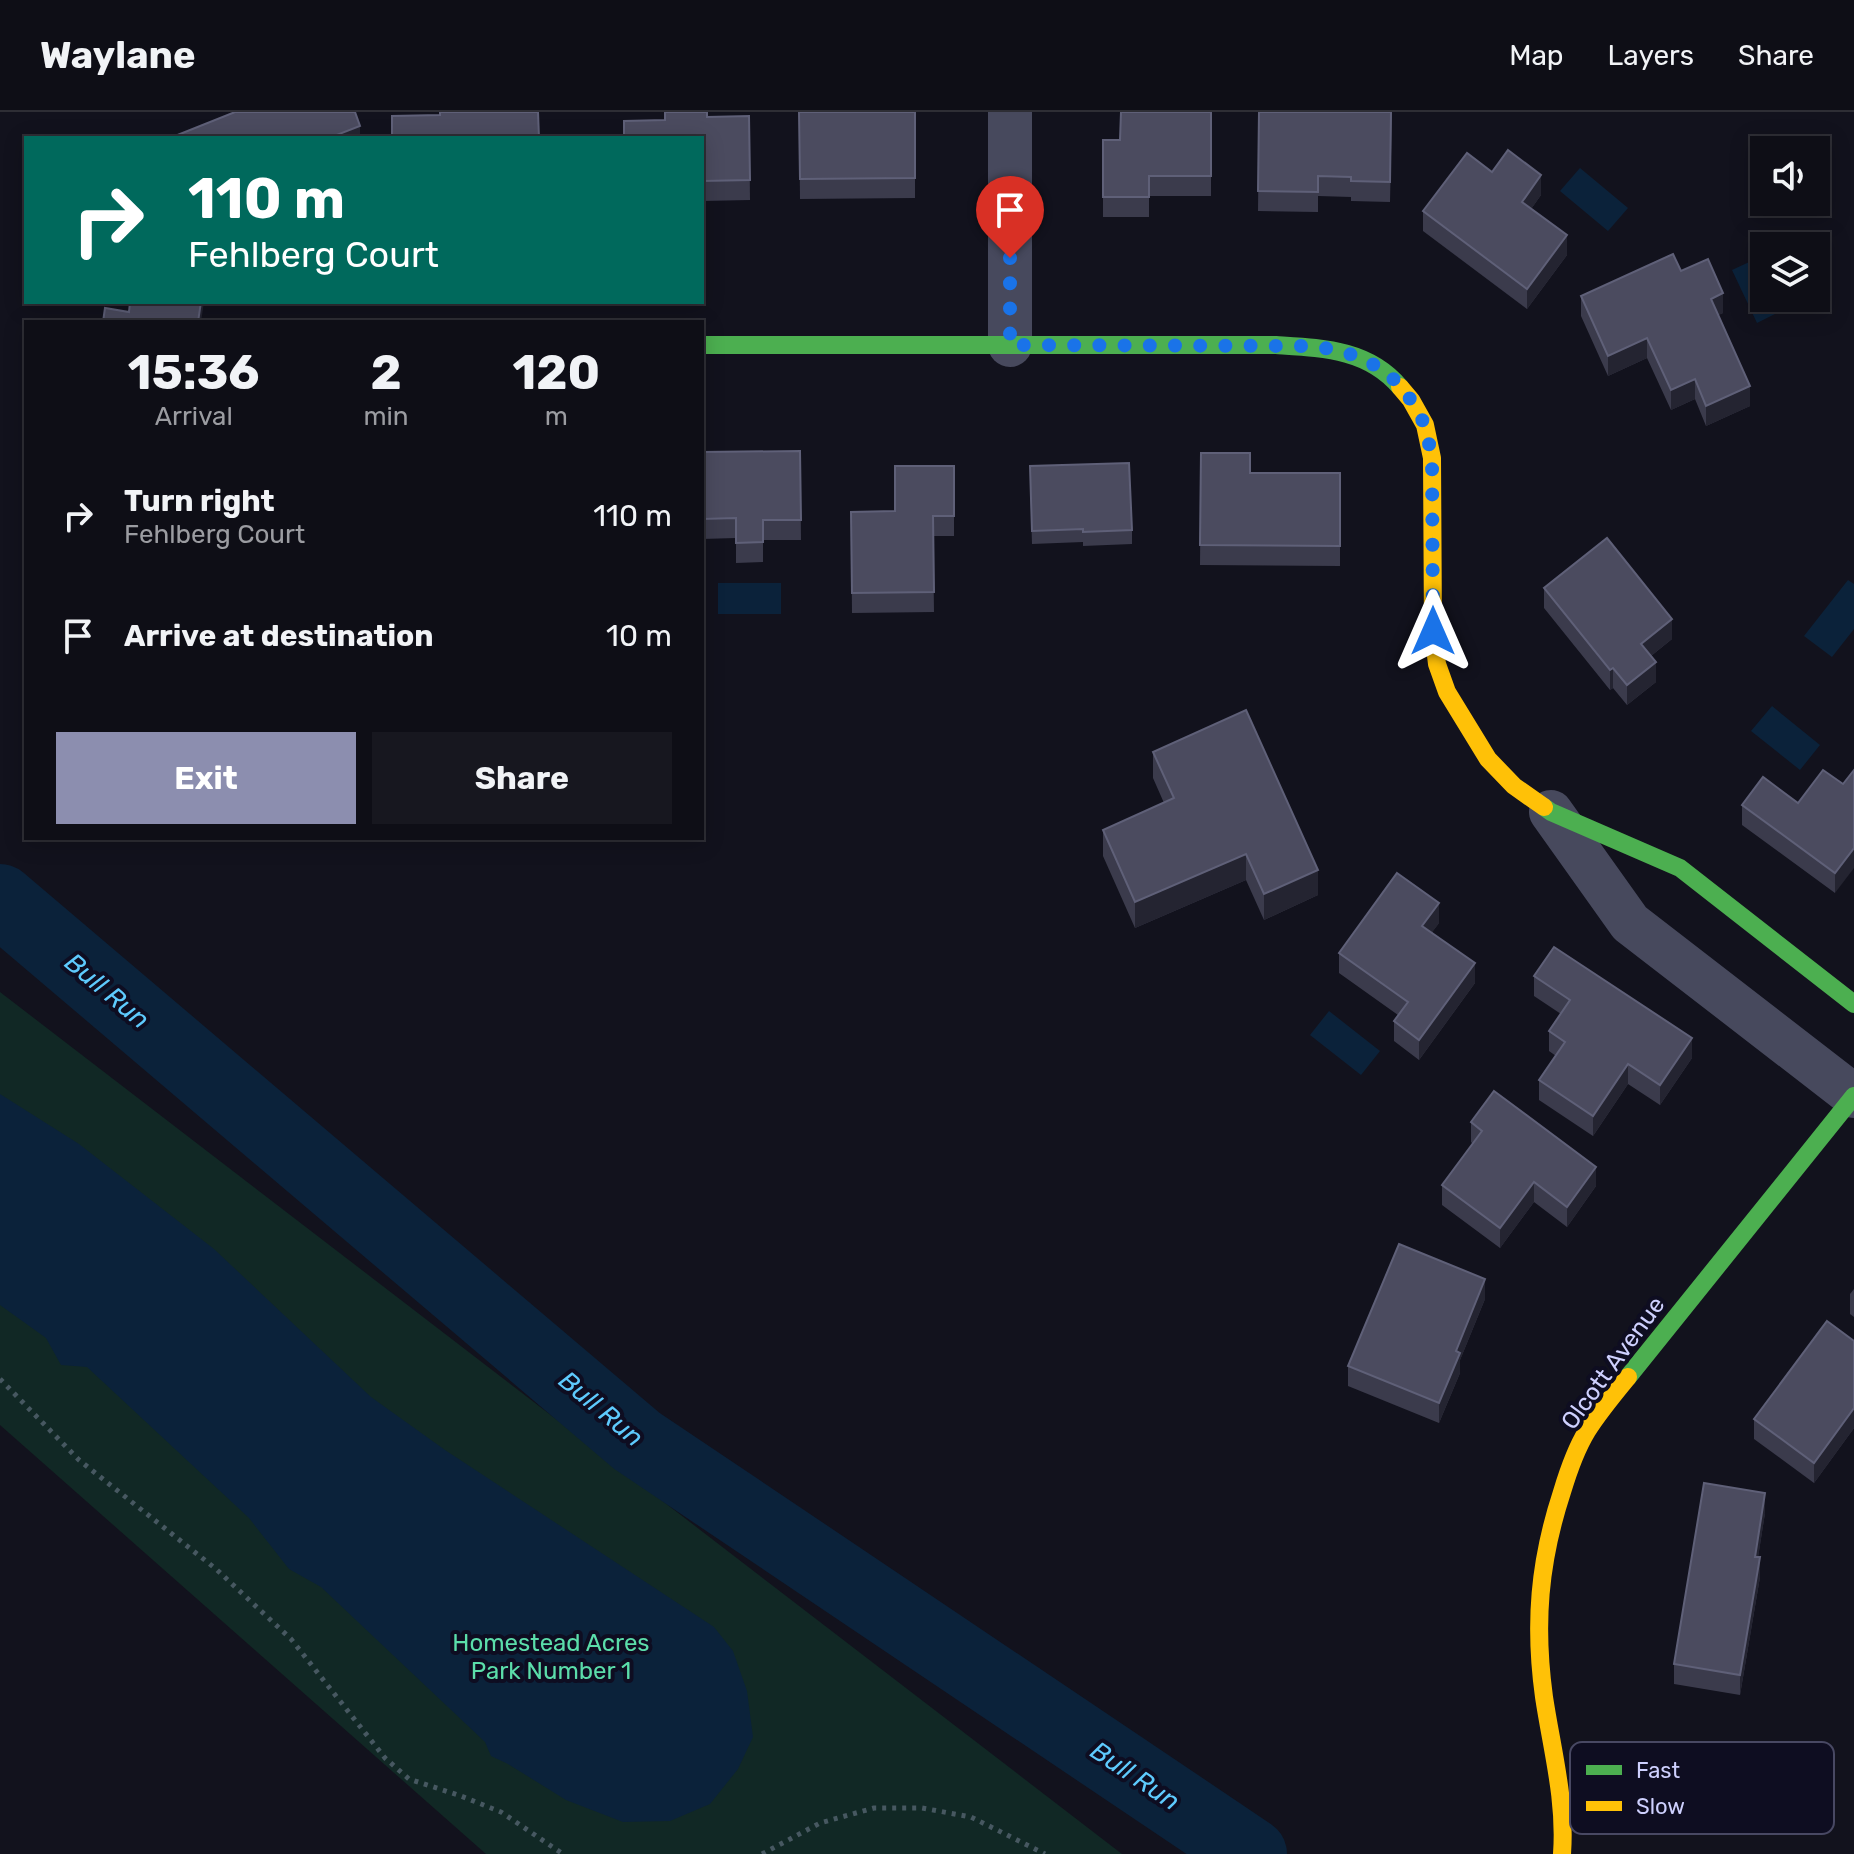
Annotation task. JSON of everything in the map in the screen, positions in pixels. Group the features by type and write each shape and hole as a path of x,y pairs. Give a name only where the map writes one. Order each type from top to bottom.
{"street":[{"path":"1010,112 1010,345"},
{"path":"704,345 1304,346 1332,349 1363,358 1390,375 1411,400 1425,425 1432,458 1433,631 1437,664 1447,692 1488,759 1514,786 1551,812 1680,868 1854,1004"},
{"path":"1551,812 1630,923 1854,1096"},
{"name":"Olcott Avenue","path":"1562,1854 1562,1791 1545,1698 1538,1608 1542,1565 1568,1474 1586,1431 1854,1096"}],"path":[{"path":"0,1379 79,1460 216,1569 291,1639 385,1758 409,1779 501,1812 563,1854"},
{"path":"762,1854 820,1823 874,1808 922,1808 971,1817 1045,1854"}],"green space":[{"name":"Homestead Acres Park Number 1","path":"0,992 1122,1854 486,1854 0,1425"}],"water":[{"path":"1580,168 1628,208 1608,231 1560,191"},
{"path":"1750,262 1750,308 1732,270"},
{"path":"1752,312 1779,312 1757,323"},
{"path":"1848,580 1854,584 1854,629 1832,657 1804,636"},
{"path":"718,583 781,583 781,614 718,614"},
{"path":"1772,706 1820,745 1800,770 1751,731"},
{"path":"1329,1011 1380,1051 1361,1075 1310,1035"},
{"path":"0,1094 79,1144 214,1249 371,1397 445,1450 714,1627 733,1651 747,1691 753,1737 738,1769 710,1804 670,1821 623,1822 566,1800 491,1756 485,1742 321,1587 289,1569 249,1518 87,1367 61,1365 46,1338 0,1305"}],"building":[{"path":"235,112 355,112 360,126 334,136 175,136"},
{"path":"440,112 538,112 539,136 392,136 392,116 440,115"},
{"path":"665,112 707,112 707,117 749,116 750,180 704,181 704,136 624,136 624,121 665,120"},
{"path":"799,112 915,112 915,178 800,179"},
{"path":"1121,112 1211,112 1211,176 1149,176 1149,197 1103,197 1103,140 1120,140"},
{"path":"1259,112 1391,112 1390,182 1318,176 1318,192 1258,191"},
{"path":"1508,150 1541,175 1522,202 1567,235 1527,289 1423,211 1467,153 1492,172"},
{"path":"1673,254 1681,271 1708,259 1723,293 1711,299 1750,386 1706,406 1695,379 1671,390 1647,338 1608,356 1581,296"},
{"path":"130,304 201,304 198,320 103,320 105,308 129,312"},
{"path":"800,451 801,520 763,520 763,542 736,543 736,518 704,519 704,452"},
{"path":"1201,453 1250,453 1250,473 1340,473 1340,546 1200,545"},
{"path":"1129,463 1132,530 1032,531 1030,466"},
{"path":"895,466 954,466 954,516 933,516 934,592 852,593 851,512 895,511"},
{"path":"1607,538 1672,619 1641,644 1656,662 1627,685 1613,668 1610,670 1544,588"},
{"path":"1246,710 1318,870 1264,894 1246,854 1135,902 1103,830 1174,798 1153,752"},
{"path":"1823,770 1843,784 1854,770 1854,848 1835,873 1742,805 1763,777 1798,803"},
{"path":"1397,873 1439,903 1422,926 1475,963 1419,1040 1394,1021 1408,1002 1339,953"},
{"path":"1554,947 1692,1038 1660,1085 1628,1064 1593,1116 1539,1080 1565,1042 1549,1031 1570,1000 1534,976"},
{"path":"1494,1091 1596,1167 1567,1207 1534,1182 1500,1228 1442,1185 1482,1131 1471,1122"},
{"path":"1399,1244 1485,1279 1439,1403 1348,1366"},
{"path":"1827,1321 1854,1341 1854,1408 1814,1463 1754,1419"},
{"path":"1704,1483 1765,1493 1755,1557 1760,1557 1740,1675 1674,1664"}],"waterway":[{"name":"Bull Run","path":"0,900 637,1441 1251,1854"}],"traffic: fast":[{"path":"704,345 1276,345 1327,350 1359,358 1387,374 1400,387"},
{"path":"1544,807 1680,868 1854,1004"},
{"path":"1628,1377 1854,1096"}],"traffic: slow":[{"path":"1400,387 1425,425 1432,458 1433,631 1437,664 1447,692 1488,759 1514,786 1544,807"},
{"path":"1562,1854 1560,1795 1539,1644 1544,1568 1554,1518 1576,1453 1592,1424 1628,1377"}],"route":[{"path":"1010,258 1010,345 1304,346 1332,349 1363,358 1390,375 1411,400 1425,425 1432,458 1433,631"}]}
